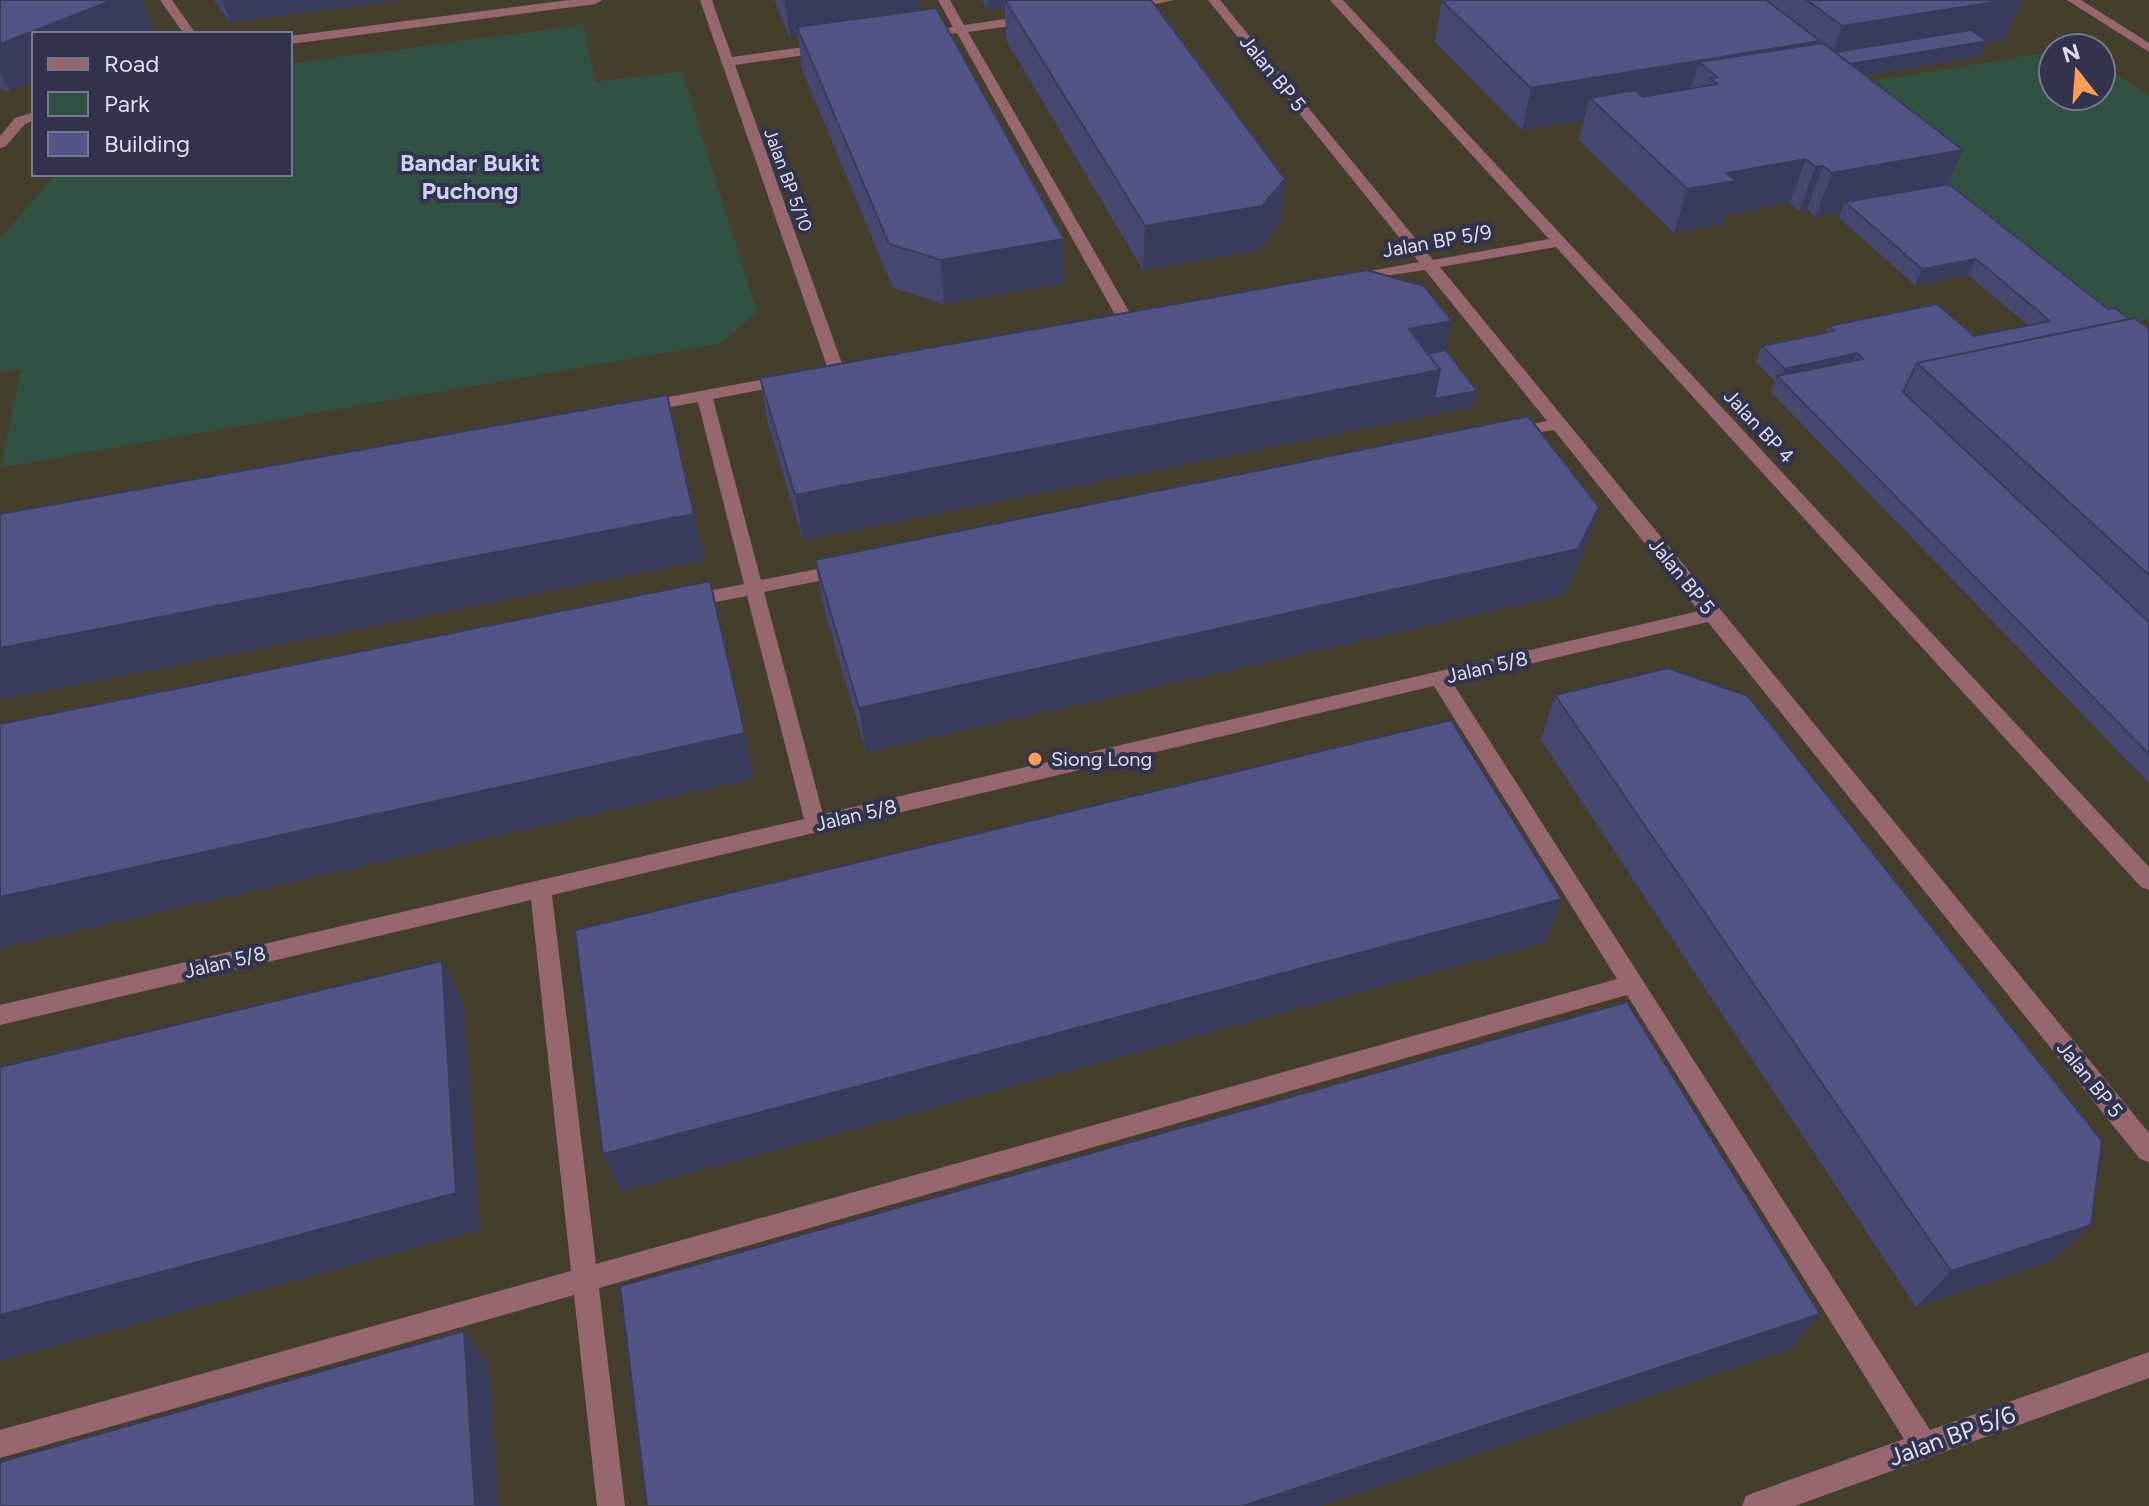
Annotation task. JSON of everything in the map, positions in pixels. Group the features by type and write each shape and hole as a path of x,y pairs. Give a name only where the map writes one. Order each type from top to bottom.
{"street":[{"path":"166,0 189,32"},
{"path":"292,40 596,0"},
{"name":"Jalan BP 5/10","path":"704,395 830,373 706,0"},
{"path":"944,0 1126,320"},
{"path":"1109,8 1168,0"},
{"name":"Jalan BP 5","path":"1214,0 2149,1151"},
{"name":"Jalan BP 4","path":"1336,0 2149,881"},
{"path":"2073,0 2149,48"},
{"path":"914,36 1050,17"},
{"path":"727,62 836,47"},
{"path":"0,116 27,118"},
{"path":"0,144 27,118"},
{"name":"Jalan BP 5/9","path":"1338,281 1559,242"},
{"path":"626,409 704,395 816,825"},
{"path":"1496,436 1558,424"},
{"path":"677,604 862,566"},
{"name":"Jalan 5/8","path":"0,1015 1713,614"},
{"path":"1439,678 1924,1446"},
{"path":"540,888 611,1506"},
{"path":"0,1444 1633,984"},
{"name":"Jalan BP 5/6","path":"1756,1506 2149,1365"}],"shaded area":[{"path":"0,0 2149,0 2149,1506 0,1506"}],"green space":[{"path":"583,25 596,82 682,71 757,312 721,343 1,467 21,369 0,372 0,239 54,176 292,176 292,64"},
{"path":"2037,55 2037,112 2117,112 2117,75 2149,96 2149,319 2122,325 1823,89"}],"building":[{"path":"0,0 113,0 0,44"},
{"path":"1005,0 1151,0 1285,179 1262,206 1145,226"},
{"path":"1766,0 1820,41 1531,88 1442,1"},
{"path":"1807,0 2007,0 1842,26"},
{"path":"936,8 1064,239 941,260 889,244 797,27"},
{"path":"1971,30 1988,41 1850,64 1835,52"},
{"path":"1823,43 1963,150 1832,173 1823,166 1815,167 1806,159 1727,173 1736,181 1687,189 1590,98 1636,90 1642,97 1717,84 1710,78 1717,77 1699,62"},
{"path":"1949,184 2108,309 2115,308 2129,319 1917,363 1903,392 2149,622 2149,754 1777,376 1863,359 1857,353 1785,369 1762,346 1834,331 1829,326 1937,304 1974,336 2050,321 1976,259 1922,269 1845,202"},
{"path":"1366,270 1424,286 1452,321 1409,329 1440,370 795,495 760,378"},
{"path":"2135,318 2149,329 2149,575 1917,363"},
{"path":"1446,350 1477,391 1434,399 1440,370 1428,354"},
{"path":"667,395 694,514 0,648 0,514"},
{"path":"1528,416 1599,507 1578,549 859,708 815,560"},
{"path":"710,581 745,733 0,897 0,724"},
{"path":"1668,668 1748,696 2102,1141 2091,1225 1951,1271 1555,695"},
{"path":"1451,720 1562,899 603,1154 575,930"},
{"path":"442,961 456,1193 0,1315 0,1067"},
{"path":"1627,1002 1820,1314 1243,1506 647,1506 620,1286"},
{"path":"464,1331 475,1506 0,1506 0,1462"}],"place":[{"name":"Siong Long","path":"1035,759"}],"district":[{"name":"Bandar Bukit Puchong","path":"470,177"}]}
